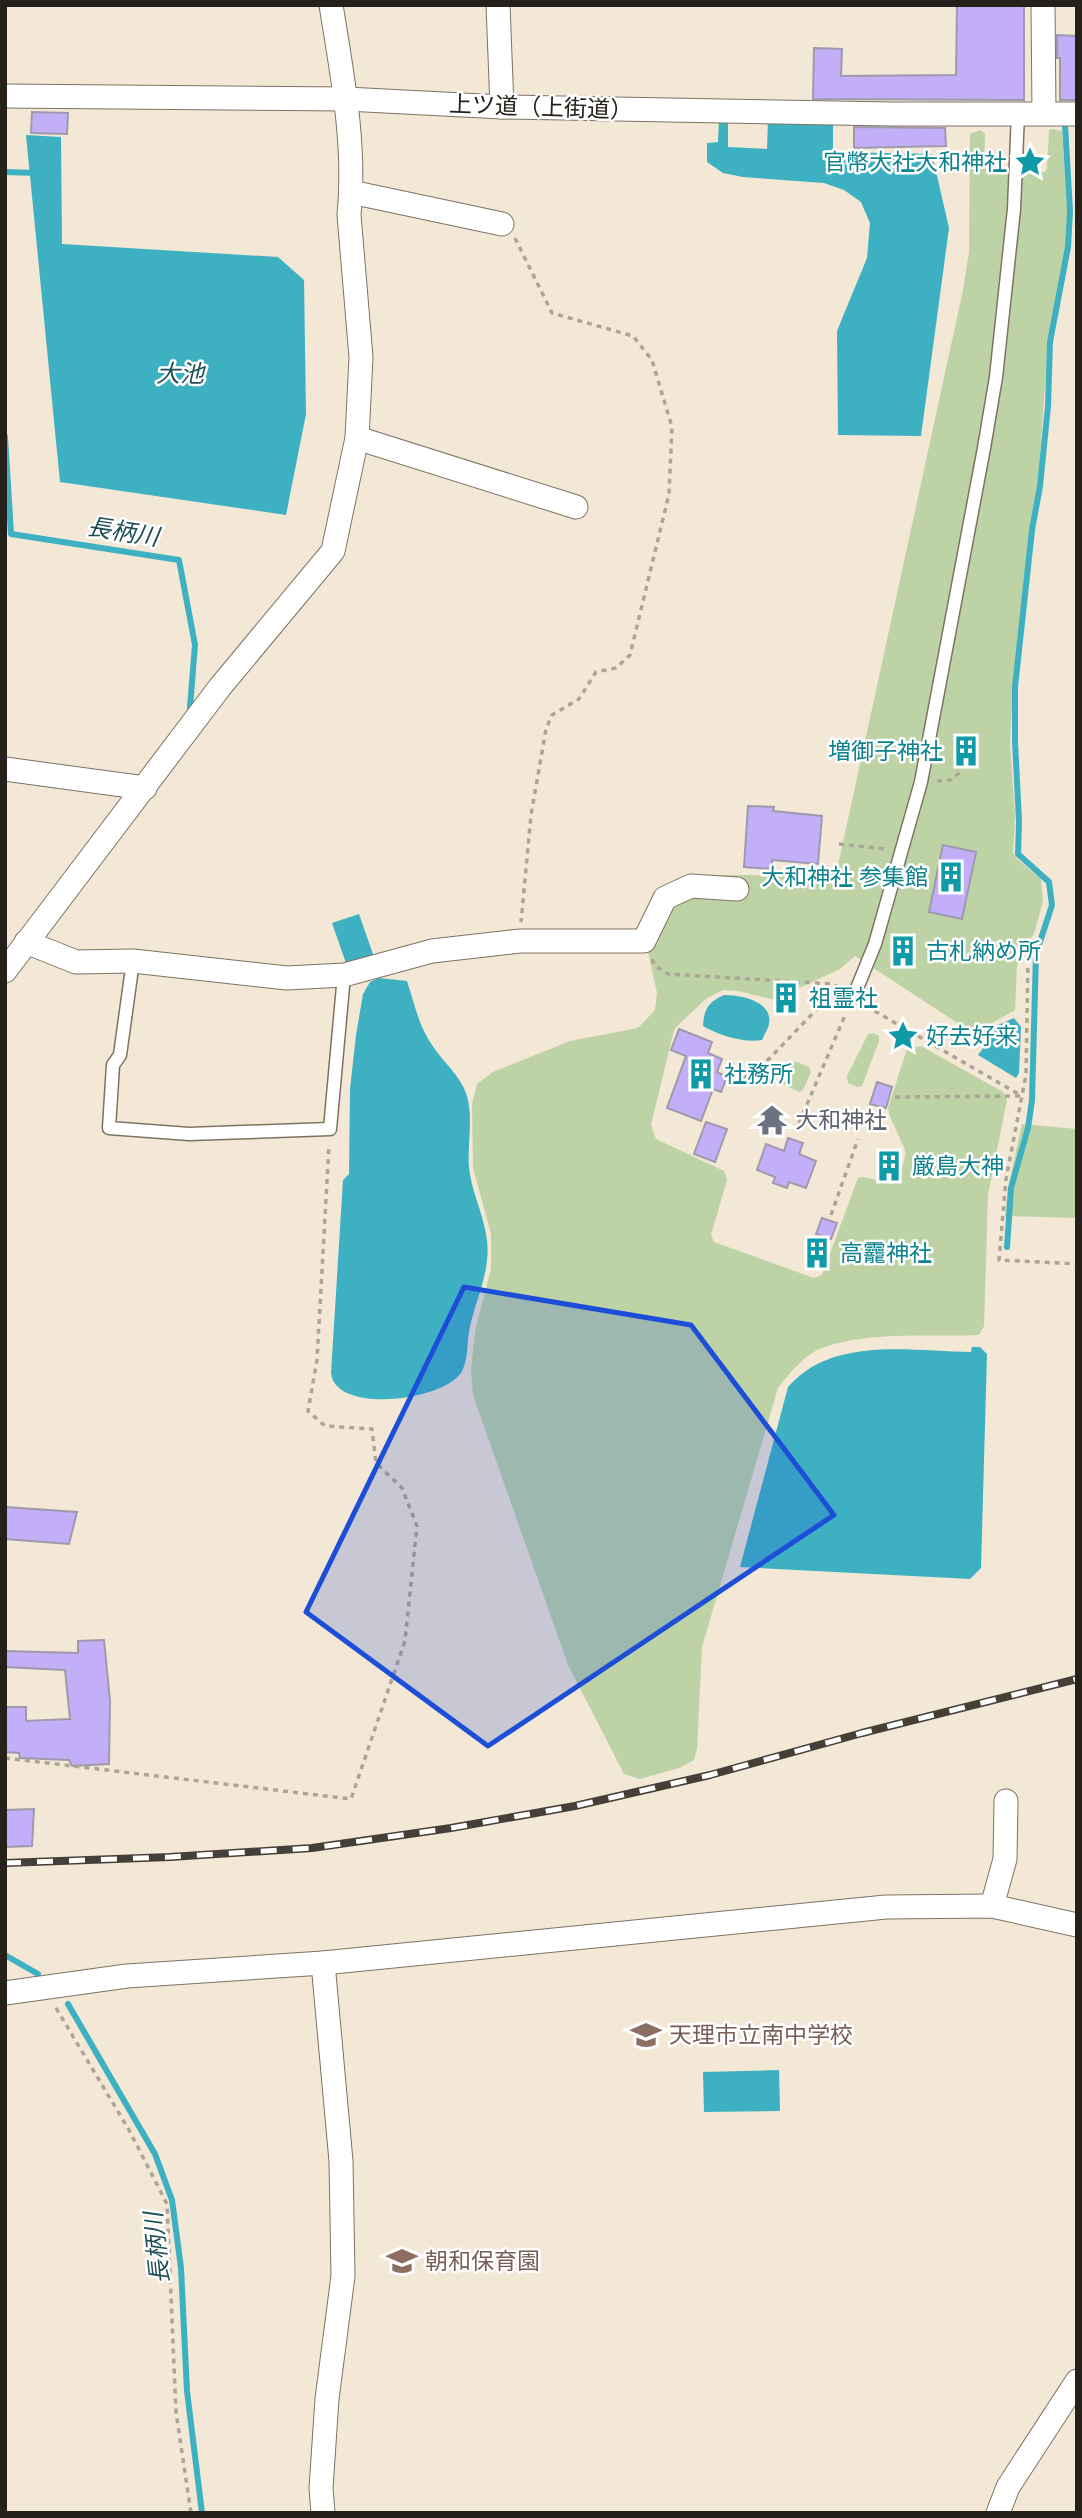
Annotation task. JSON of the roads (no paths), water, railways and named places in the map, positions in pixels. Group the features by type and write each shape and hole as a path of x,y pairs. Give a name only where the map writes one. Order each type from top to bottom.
{"street":[{"path":"5,971 220,687 333,551 357,438 361,357 349,215 351,192 346,99 331,5"},
{"path":"498,5 502,107"},
{"path":"1043,5 1044,113"},
{"name":"上ツ道（上街道）","path":"5,96 346,99 502,107 892,114 1077,114"},
{"path":"351,192 502,224"},
{"path":"357,438 576,507"},
{"path":"5,769 145,788"},
{"path":"26,942 76,962 133,961 287,978 344,975 432,951 520,942 644,941 665,898 691,886 737,889"},
{"path":"992,1906 1005,1859 1006,1801"},
{"path":"5,1993 127,1976 323,1963 886,1907 992,1906 1077,1925"},
{"path":"323,1963 341,2161 343,2276 327,2399 321,2487 323,2513"},
{"path":"998,2513 1008,2487 1077,2381"}],"lane":[{"path":"853,998 875,944 921,782 996,377 1014,208 1018,113"},
{"path":"133,961 120,1055 113,1065 108,1128 189,1134 330,1129 344,975"}],"water":[{"path":"719,118 728,118 728,147 767,149 768,119 833,119 833,152 932,154 949,228 921,436 838,435 837,331 867,258 870,223 861,202 844,190 824,183 723,173 707,162 707,143 718,142"},
{"name":"大池","path":"26,135 61,137 62,244 278,257 304,280 306,414 286,515 60,482"},
{"path":"359,914 374,957 347,966 332,923"},
{"path":"379,978 407,981 427,1038 466,1093 470,1111 470,1176 488,1247 463,1369 454,1380 438,1389 394,1399 352,1395 337,1386 331,1373 343,1180 349,1174 350,1089 356,1035 363,994 370,982"},
{"path":"724,995 747,998 766,1010 769,1024 762,1040 732,1038 703,1026 708,1007"},
{"path":"1014,1018 1021,1027 1019,1073 1016,1078 978,1055 993,1035 996,1026"},
{"path":"972,1347 980,1347 987,1354 981,1568 970,1579 740,1567 788,1387 806,1371 849,1353 898,1349 971,1352"},
{"path":"779,2070 780,2111 704,2112 703,2072"}],"waterway":[{"path":"1007,1247 1011,1188 1028,1128 1032,1100 1036,954 1052,905 1049,882 1018,854 1015,687 1032,530 1040,486 1048,406 1050,342 1068,247 1070,211 1065,125"},
{"path":"5,172 38,173"},
{"name":"長柄川","path":"5,437 11,534 179,560 195,645 190,707"},
{"name":"長柄川","path":"5,1955 38,1974"},
{"name":"長柄川","path":"68,2004 155,2154 172,2200 181,2268 187,2391 202,2513"}],"railway":[{"path":"5,1863 312,1848 451,1828 575,1806 710,1775 862,1733 1077,1679"}],"place":[{"name":"官幣大社大和神社","path":"1030,162"},
{"name":"増御子神社","path":"966,751"},
{"name":"大和神社 参集館","path":"951,877"},
{"name":"古札納め所","path":"903,951"},
{"name":"祖霊社","path":"786,998"},
{"name":"好去好来","path":"903,1036"},
{"name":"社務所","path":"701,1074"},
{"name":"大和神社","path":"772,1120"},
{"name":"厳島大神","path":"889,1166"},
{"name":"高龗神社","path":"817,1253"},
{"name":"天理市立南中学校","path":"646,2035"},
{"name":"朝和保育園","path":"402,2261"}]}
